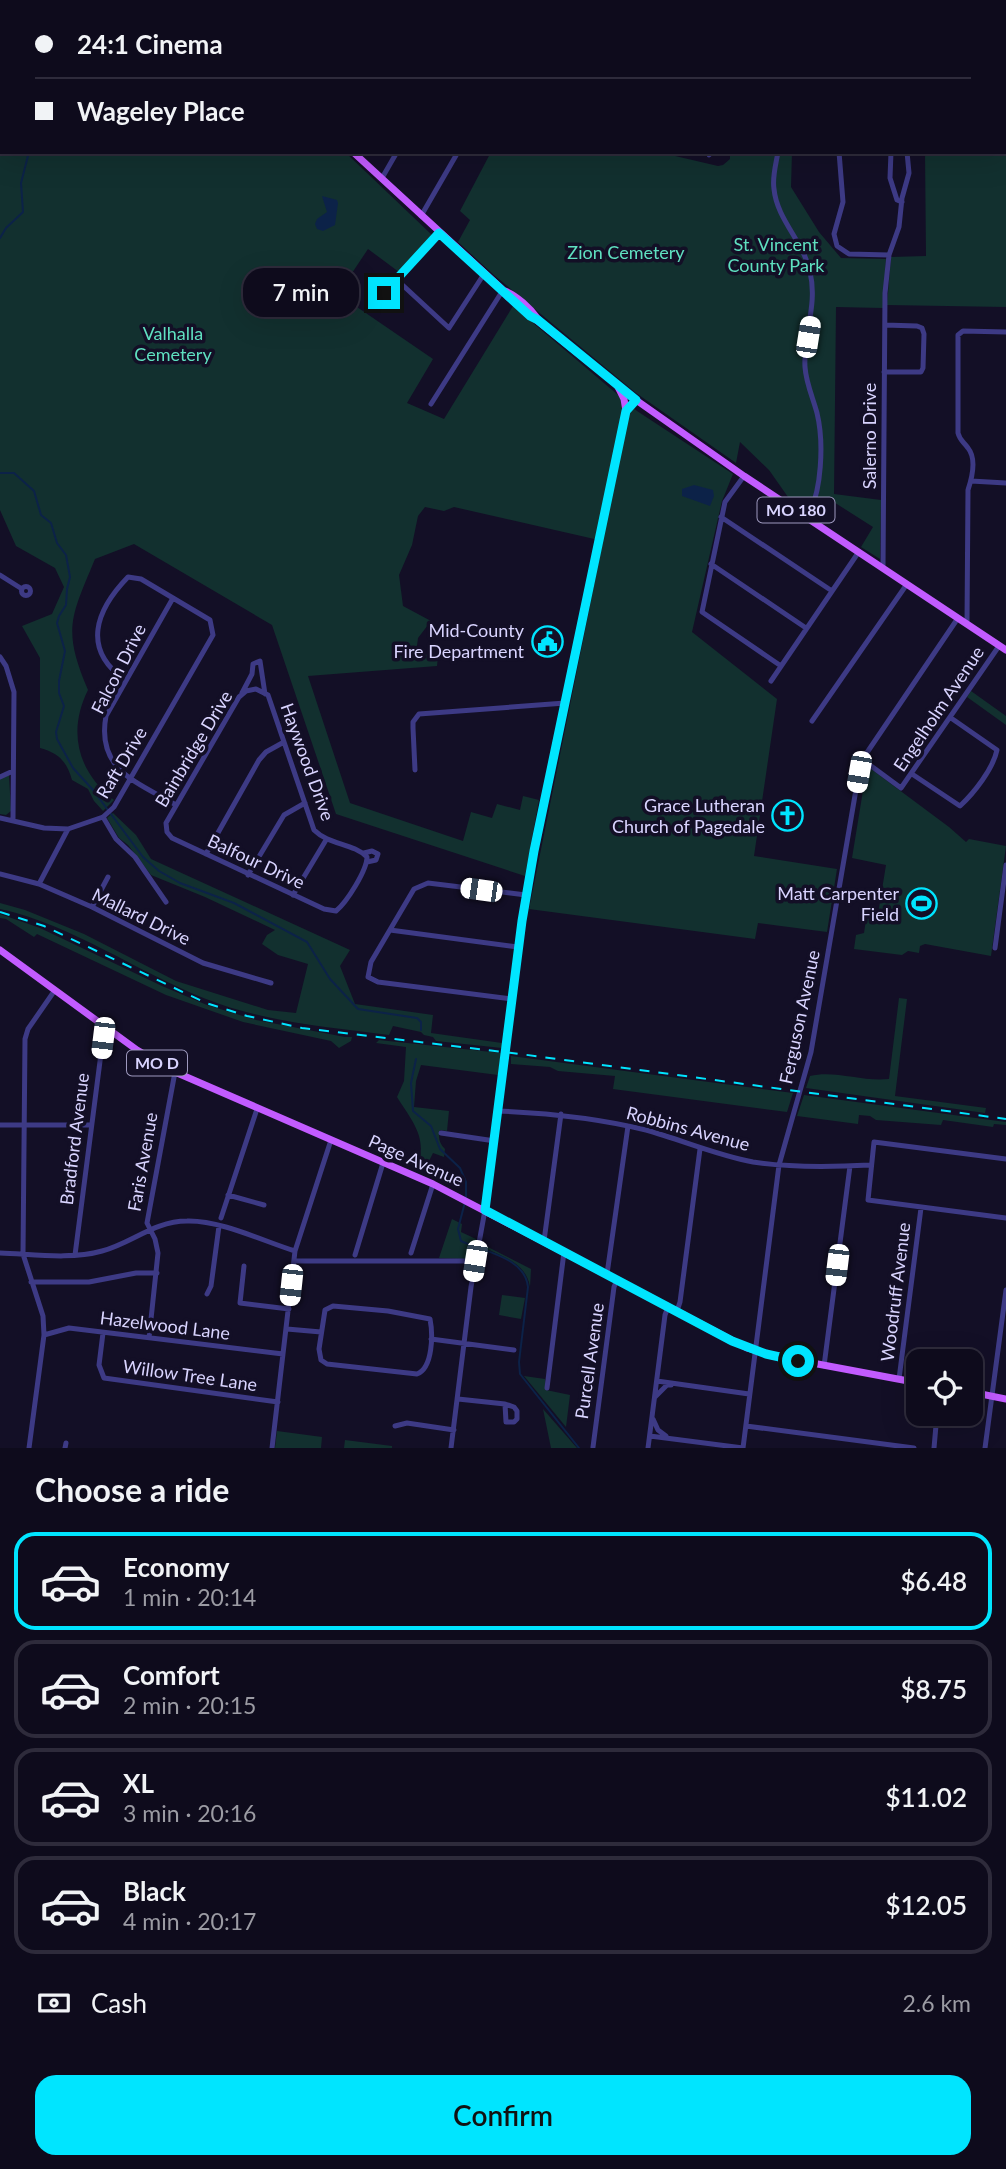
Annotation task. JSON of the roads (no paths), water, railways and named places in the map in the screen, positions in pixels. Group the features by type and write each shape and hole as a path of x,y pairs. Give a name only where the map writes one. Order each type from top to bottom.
{"main road":[{"name":"MO 180","path":"355,154 484,274 636,400 858,553 1003,648"},
{"path":"616,383 624,399 626,411"},
{"name":"Page Avenue","path":"0,950 108,1029 175,1072 433,1184 754,1351 906,1380"},
{"path":"983,1394 1006,1399"}],"street":[{"path":"382,178 396,154"},
{"path":"421,216 457,154"},
{"path":"778,154 774,177 776,202 804,255 813,285 805,368 817,414 820,479 816,502 807,517"},
{"path":"839,154 843,202 835,230 836,246 849,254 889,255"},
{"path":"891,154 891,185 897,200 902,202"},
{"name":"Salerno Drive","path":"883,568 885,304 889,255 899,227 909,173 907,154"},
{"path":"371,307 439,233"},
{"path":"396,279 449,328 484,274"},
{"path":"431,404 503,290"},
{"path":"884,372 921,372 924,345 922,328 885,326"},
{"path":"967,624 968,490 971,481 971,454 958,433 961,333 1006,332"},
{"path":"451,1448 475,1261 495,1141 526,895 626,411 636,400"},
{"path":"744,475 725,502 702,612 780,666"},
{"path":"971,481 1006,483"},
{"path":"721,517 832,591"},
{"path":"771,681 858,553"},
{"path":"711,564 806,628"},
{"path":"0,575 22,589"},
{"path":"125,680 113,671 101,654 98,633 100,615 128,577 141,579 173,598"},
{"path":"812,721 906,584"},
{"name":"Raft Drive","path":"68,829 107,813 131,778 213,635 211,620 173,598"},
{"name":"Falcon Drive","path":"173,598 106,716 104,735 111,761 131,778 176,805"},
{"name":"Ferguson Avenue","path":"743,1448 779,1165 816,1027 857,781 863,760 958,618"},
{"name":"Engelholm Avenue","path":"863,760 901,788 1003,648"},
{"path":"0,657 6,666 13,692 13,821"},
{"name":"Haywood Drive","path":"242,694 252,674 253,664 260,661 265,694"},
{"name":"Haywood Drive","path":"256,689 268,695 314,830 327,840 366,857 342,906 336,911"},
{"name":"Bainbridge Drive","path":"167,832 166,823 242,694 256,689"},
{"path":"415,770 413,722 419,714 565,703"},
{"path":"912,774 960,806 981,779 996,757 997,750 951,718"},
{"path":"206,855 259,760 266,752 284,742"},
{"path":"0,777 13,771"},
{"path":"248,875 284,815 305,803"},
{"path":"107,813 116,839 135,857 166,902"},
{"path":"0,818 44,828 68,829 38,884"},
{"name":"Balfour Drive","path":"167,832 172,838 248,875 324,909 336,911"},
{"path":"293,895 327,840"},
{"path":"995,948 1006,865"},
{"name":"Mallard Drive","path":"0,874 38,884 92,907 203,963 271,984"},
{"path":"92,907 108,877"},
{"path":"512,999 378,982 368,977 368,971 414,889 421,885 437,884 526,895"},
{"path":"390,930 519,947"},
{"path":"29,1448 44,1335 43,1316 23,1254 26,1035 55,990"},
{"name":"Bradford Avenue","path":"75,1255 103,1038 108,1029"},
{"name":"Faris Avenue","path":"149,1338 157,1273 157,1243 147,1223 175,1072"},
{"path":"221,1218 257,1109"},
{"name":"Robbins Avenue","path":"498,1111 561,1114 628,1126 701,1149 779,1165 870,1165"},
{"path":"544,1241 561,1114"},
{"path":"0,1125 91,1125"},
{"path":"607,1274 628,1126"},
{"path":"441,1133 495,1141"},
{"path":"272,1448 295,1251 331,1140"},
{"path":"1006,1159 874,1142 868,1200 1006,1218"},
{"path":"677,1311 701,1149"},
{"path":"355,1255 383,1163"},
{"path":"824,1366 850,1166"},
{"path":"411,1253 433,1184"},
{"path":"228,1195 264,1205"},
{"name":"Woodruff Avenue","path":"899,1379 921,1208"},
{"path":"0,1254 75,1255 107,1250 166,1223 189,1221 219,1226 295,1251"},
{"path":"207,1294 211,1286 219,1226"},
{"path":"547,1388 564,1251"},
{"path":"294,1261 475,1261"},
{"path":"244,1266 240,1303 289,1309"},
{"path":"31,1282 89,1282 136,1273 157,1273"},
{"name":"Purcell Avenue","path":"593,1447 617,1280"},
{"path":"985,1448 1006,1290"},
{"path":"333,1306 425,1317 431,1321 428,1367 418,1374 327,1364 320,1357 321,1332 325,1310 333,1306"},
{"path":"648,1448 668,1307"},
{"name":"Hazelwood Lane","path":"44,1335 69,1328 284,1354"},
{"path":"287,1329 321,1332"},
{"name":"Willow Tree Lane","path":"103,1333 99,1365 104,1378 278,1402"},
{"path":"431,1339 514,1350"},
{"path":"657,1381 750,1394"},
{"path":"654,1397 667,1385 676,1384"},
{"path":"458,1399 505,1404"},
{"path":"653,1419 658,1430 668,1438"},
{"path":"395,1426 407,1423 454,1430"},
{"path":"746,1426 914,1448"},
{"path":"933,1448 936,1426"},
{"path":"650,1436 743,1448"}],"water":[{"path":"322,196 337,200 338,203 335,225 323,231 317,229 315,224 317,219 327,212"},
{"path":"694,485 713,490 710,506 682,496 682,489"}],"waterway":[{"path":"0,238 6,228 23,212 21,183 28,154"},
{"path":"0,473 14,473 34,491 41,515 51,523 57,543 66,555 70,577 66,605 57,623 65,651 59,681 59,693 64,706 56,732 73,768 93,790 143,857 159,871 180,883 234,903 307,942 330,979 358,1009 417,1018 421,1022 421,1030"},
{"path":"416,1059 411,1083 413,1111 431,1126 440,1149 460,1168 466,1182 466,1197"},
{"path":"465,1202 458,1229 461,1241 512,1262 525,1277 528,1287 520,1374 579,1448"}],"railway":[{"path":"0,912 44,926 206,1003 247,1016 302,1028 520,1054 1006,1119"}],"place":[{"name":"Mid-County Fire Department","path":"547,641"},
{"name":"Grace Lutheran Church of Pagedale","path":"788,816"},
{"name":"Matt Carpenter Field","path":"922,904"}],"park label":[{"name":"Zion Cemetery","path":"626,253"},
{"name":"St. Vincent County Park","path":"776,255"},
{"name":"Valhalla Cemetery","path":"173,344"}]}
